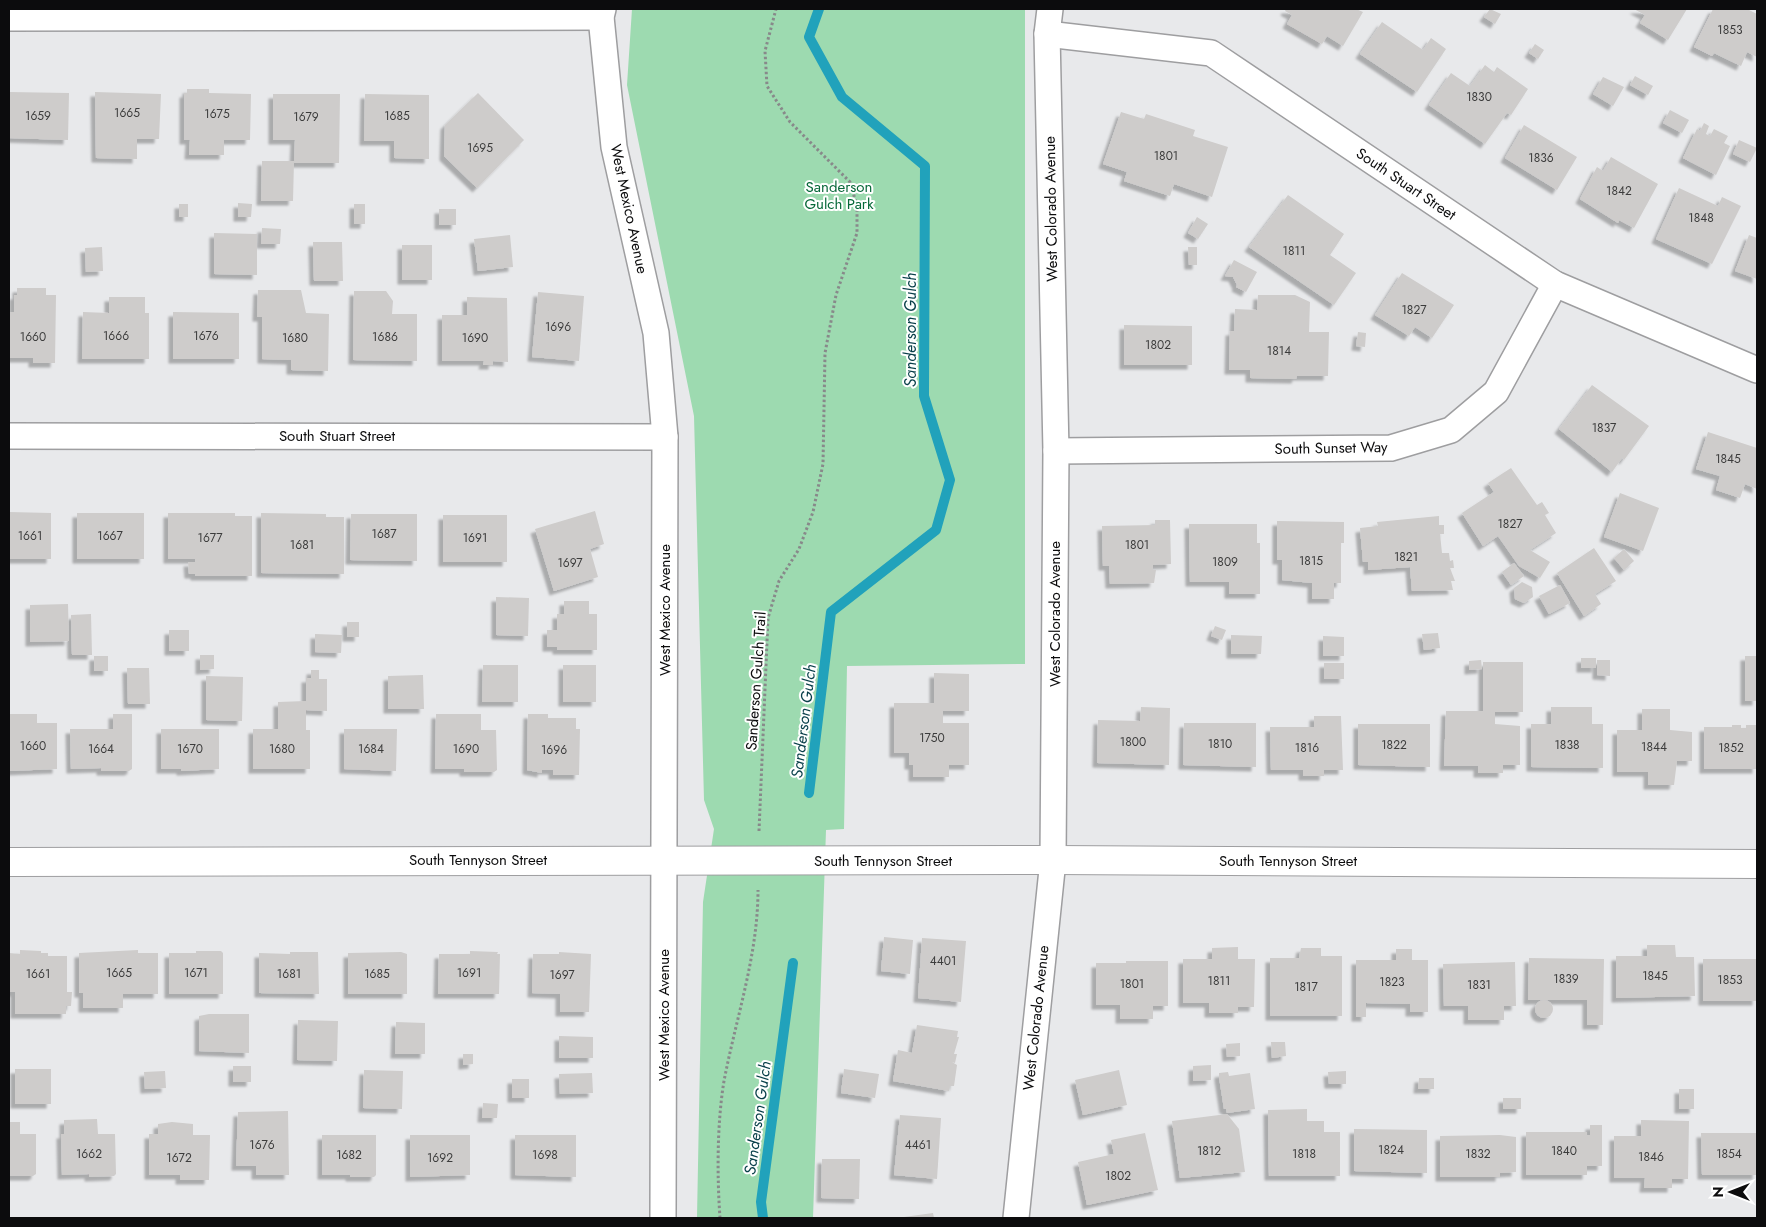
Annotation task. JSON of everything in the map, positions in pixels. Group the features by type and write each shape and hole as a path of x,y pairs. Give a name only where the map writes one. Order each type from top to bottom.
{"street":[{"name":"West Colorado Avenue","path":"1016,1218 1053,860 1056,452 1047,34 1050,9"},
{"path":"9,18 602,13"},
{"name":"West Mexico Avenue","path":"602,13 614,147 656,333 665,437 665,860 662,1218"},
{"name":"South Stuart Street","path":"1047,34 1211,53 1555,284 1757,370"},
{"name":"South Sunset Way","path":"1056,452 1391,448 1452,430 1496,392 1555,284"},
{"name":"South Stuart Street","path":"9,436 665,437"},
{"name":"South Tennyson Street","path":"9,862 1053,860 1757,864"}],"path":[{"name":"Sanderson Gulch Trail","path":"720,1218 720,1136 724,1083 758,923 758,862 768,618 779,581 799,549 813,512 823,464 825,353 836,295 857,233 857,206 850,182 790,122 767,86 765,51 776,9"}],"green space":[{"name":"Sanderson Gulch Park","path":"632,9 1025,9 1025,664 847,666 844,829 826,830 813,1218 697,1218 703,902 714,829 704,800 694,416 627,85"}],"building":[{"path":"1286,9 1356,9 1363,12 1343,46 1327,36 1322,44 1287,24 1292,15 1285,11"},
{"path":"1490,9 1501,14 1495,24 1484,17"},
{"path":"1634,9 1687,9 1668,40 1640,23 1645,15"},
{"path":"1713,9 1747,9 1757,14 1757,57 1747,52 1741,66 1714,53 1712,56 1694,47"},
{"path":"1382,22 1423,50 1431,38 1446,49 1417,92 1360,54"},
{"path":"1535,44 1544,50 1538,59 1529,53"},
{"path":"1485,65 1494,72 1497,67 1528,89 1511,115 1507,113 1485,144 1429,105 1451,73 1470,86"},
{"path":"1635,76 1653,86 1648,95 1630,85"},
{"path":"1603,77 1624,87 1613,106 1593,94"},
{"path":"187,89 209,89 209,93 251,94 250,140 224,140 224,155 189,155 190,140 184,140 184,93 187,93"},
{"path":"9,92 69,93 68,140 9,138"},
{"path":"95,92 161,94 159,139 137,139 137,159 96,158"},
{"path":"478,93 524,140 477,188 444,156 445,125"},
{"path":"273,94 340,94 339,163 294,163 295,140 273,140"},
{"path":"365,94 429,95 429,159 394,158 394,141 364,141"},
{"path":"1670,110 1689,120 1682,133 1663,123"},
{"path":"1121,112 1144,119 1146,114 1195,130 1193,136 1228,147 1212,197 1174,184 1170,196 1124,181 1127,172 1103,164"},
{"path":"1704,123 1709,126 1706,134 1710,136 1714,129 1728,136 1724,143 1730,146 1716,175 1683,158 1697,129 1700,131"},
{"path":"1524,125 1577,157 1557,190 1505,158"},
{"path":"1739,140 1757,148 1750,162 1733,154"},
{"path":"1611,157 1658,184 1634,228 1619,220 1618,223 1580,199 1597,167 1603,171"},
{"path":"262,161 294,161 293,201 261,201"},
{"path":"1679,188 1718,206 1722,197 1741,206 1712,264 1656,239"},
{"path":"1288,195 1344,234 1330,255 1356,273 1334,305 1249,247"},
{"path":"238,203 252,204 251,217 238,217"},
{"path":"179,204 188,204 188,217 179,217"},
{"path":"354,204 365,204 365,224 354,224"},
{"path":"439,209 456,209 456,225 439,225"},
{"path":"1197,217 1208,224 1198,239 1188,233"},
{"path":"262,228 281,229 280,244 261,244"},
{"path":"214,233 257,234 257,275 214,274"},
{"path":"510,235 513,267 478,271 474,239"},
{"path":"1749,235 1757,238 1757,279 1735,271"},
{"path":"313,242 342,242 343,281 314,281"},
{"path":"402,245 432,245 432,280 402,280"},
{"path":"102,247 103,271 86,272 85,248"},
{"path":"1188,247 1197,247 1197,265 1189,265"},
{"path":"1234,260 1257,272 1246,292 1236,287 1237,285 1233,277 1225,276"},
{"path":"1402,273 1454,305 1432,338 1415,327 1409,336 1375,315"},
{"path":"17,288 46,288 46,295 56,295 55,363 33,363 33,358 9,358 9,312 14,312 14,295 17,295"},
{"path":"258,290 301,290 306,313 329,314 328,371 291,370 291,360 262,359 262,317 257,317"},
{"path":"354,291 386,291 393,301 392,314 417,314 417,361 353,360"},
{"path":"538,292 584,296 579,361 532,357"},
{"path":"1258,295 1295,295 1310,302 1309,332 1329,332 1328,376 1297,376 1296,379 1250,378 1250,370 1229,370 1230,331 1234,331 1235,309 1257,310"},
{"path":"109,297 145,297 145,313 149,313 149,359 82,359 83,312 109,313"},
{"path":"467,297 507,298 508,362 493,361 493,365 483,365 484,361 442,361 442,315 467,315"},
{"path":"173,312 239,313 239,359 173,359"},
{"path":"1124,325 1192,326 1192,365 1124,365"},
{"path":"1358,332 1366,333 1365,347 1356,346"},
{"path":"1592,385 1649,426 1624,460 1622,458 1612,472 1559,429"},
{"path":"1708,432 1757,448 1757,489 1745,484 1740,498 1716,490 1720,476 1696,469"},
{"path":"1511,468 1537,505 1542,502 1549,513 1545,515 1556,533 1530,550 1550,562 1540,578 1519,566 1498,536 1483,546 1462,513 1494,492 1488,483"},
{"path":"1620,493 1659,508 1643,551 1604,537"},
{"path":"595,511 604,544 590,549 598,577 554,591 535,529"},
{"path":"9,512 51,513 51,559 9,559"},
{"path":"77,513 144,513 144,559 77,559"},
{"path":"168,513 235,513 235,516 252,516 252,576 195,576 195,574 189,574 188,562 195,562 195,559 168,559"},
{"path":"261,513 326,514 326,517 344,517 344,574 261,573"},
{"path":"351,514 417,514 417,561 350,560"},
{"path":"443,515 507,515 507,562 443,562"},
{"path":"1439,516 1439,525 1444,525 1444,534 1440,534 1442,553 1449,553 1450,561 1453,560 1454,568 1450,568 1455,581 1451,581 1453,590 1412,591 1410,567 1368,570 1368,562 1363,562 1360,528 1378,526 1377,522"},
{"path":"1155,520 1170,520 1171,564 1153,565 1153,570 1156,570 1154,583 1110,584 1109,566 1103,566 1102,526 1155,525"},
{"path":"1277,521 1344,522 1344,543 1341,543 1341,583 1334,583 1334,599 1312,599 1312,583 1282,580 1282,560 1277,560"},
{"path":"1189,524 1257,524 1257,543 1260,543 1260,594 1229,594 1229,582 1190,582"},
{"path":"1594,548 1616,581 1595,594 1601,604 1584,616 1557,573"},
{"path":"1624,549 1634,561 1624,570 1614,558"},
{"path":"1514,563 1524,576 1511,585 1502,572"},
{"path":"1522,582 1532,587 1533,597 1524,603 1515,599 1514,588"},
{"path":"1560,585 1570,603 1549,614 1539,596"},
{"path":"496,597 529,598 528,636 496,635"},
{"path":"564,601 589,601 589,614 597,614 597,650 557,650 557,647 547,647 547,630 557,630 557,614 564,614"},
{"path":"68,604 69,641 30,642 30,605"},
{"path":"91,614 92,655 72,655 71,615"},
{"path":"347,622 359,622 359,637 347,637"},
{"path":"1215,626 1226,630 1222,640 1211,636"},
{"path":"169,630 189,630 189,651 169,651"},
{"path":"1438,633 1440,648 1424,650 1422,634"},
{"path":"315,634 342,635 341,653 315,652"},
{"path":"1231,635 1262,636 1261,654 1231,654"},
{"path":"1323,636 1344,637 1344,656 1323,656"},
{"path":"200,655 214,655 214,669 200,670"},
{"path":"94,656 108,656 108,671 94,671"},
{"path":"1745,656 1757,656 1757,701 1745,701"},
{"path":"1581,658 1596,658 1596,668 1581,668"},
{"path":"1481,660 1482,669 1469,670 1469,661"},
{"path":"1597,660 1610,660 1610,676 1597,675"},
{"path":"1483,662 1523,662 1523,712 1495,712 1495,724 1520,726 1520,765 1503,765 1503,773 1478,773 1478,766 1444,766 1446,711 1483,711"},
{"path":"1324,663 1344,663 1344,679 1324,679"},
{"path":"483,665 518,665 518,702 482,702"},
{"path":"563,665 596,665 596,702 563,702"},
{"path":"127,668 149,668 150,704 128,704"},
{"path":"311,670 319,670 319,679 327,679 327,711 306,710 306,730 310,730 310,769 253,769 253,729 278,729 278,702 306,701 306,678 311,678"},
{"path":"934,673 969,674 969,711 943,711 943,723 969,723 969,765 949,765 949,777 913,777 913,765 909,765 909,753 894,753 894,703 934,703"},
{"path":"423,675 424,709 388,709 388,676"},
{"path":"206,676 243,677 242,721 206,720"},
{"path":"1141,707 1170,708 1169,765 1097,763 1098,720 1140,721"},
{"path":"1551,707 1592,707 1592,724 1603,724 1603,768 1531,767 1531,724 1551,724"},
{"path":"1642,709 1670,709 1670,730 1692,732 1692,761 1677,761 1674,785 1648,785 1648,772 1617,772 1617,730 1642,730"},
{"path":"9,714 37,714 37,723 57,723 57,769 9,771"},
{"path":"113,714 132,714 132,769 129,771 101,771 101,768 71,769 70,729 113,729"},
{"path":"436,714 481,714 481,730 496,730 497,770 494,772 464,772 464,769 435,769"},
{"path":"528,714 548,714 548,718 576,718 576,729 580,729 579,775 553,775 553,770 542,770 542,773 527,770"},
{"path":"1314,716 1341,716 1343,770 1324,770 1324,776 1303,776 1303,770 1271,770 1270,727 1314,727"},
{"path":"1184,723 1256,723 1256,767 1183,765"},
{"path":"1358,724 1430,724 1430,767 1358,765"},
{"path":"1732,725 1741,725 1741,728 1746,728 1746,725 1756,725 1757,769 1704,769 1704,727 1732,727"},
{"path":"161,729 219,729 219,769 181,771 181,769 161,769"},
{"path":"344,729 397,729 396,771 344,769"},
{"path":"884,937 913,940 910,974 881,971"},
{"path":"922,938 966,941 961,1002 918,998"},
{"path":"1647,945 1675,945 1676,957 1694,957 1695,996 1616,998 1616,956 1647,956"},
{"path":"1238,947 1238,959 1255,959 1254,1007 1238,1007 1238,1013 1209,1013 1209,1003 1183,1003 1183,959 1212,959 1212,948"},
{"path":"1301,948 1321,948 1321,956 1342,956 1342,1016 1270,1016 1270,958 1299,958"},
{"path":"1396,949 1412,949 1412,960 1428,960 1428,1012 1410,1012 1410,1004 1366,1003 1366,1017 1356,1017 1356,960 1396,960"},
{"path":"20,950 41,951 41,953 48,953 48,956 67,956 67,992 72,992 71,1006 66,1006 66,1014 15,1014 15,992 9,992 9,953 20,954"},
{"path":"138,950 138,953 158,953 158,994 123,994 123,1008 83,1008 83,993 79,993 79,953"},
{"path":"196,951 221,951 223,953 223,994 169,994 169,953 196,953"},
{"path":"470,951 498,952 497,954 500,954 499,994 438,994 439,954 470,954"},
{"path":"290,952 318,952 319,994 259,993 259,953 290,954"},
{"path":"401,952 407,954 407,994 348,994 348,953"},
{"path":"559,952 591,954 589,1012 560,1012 560,994 532,993 533,954 559,954"},
{"path":"1529,958 1604,959 1603,1025 1587,1025 1587,1000 1528,1000"},
{"path":"1703,959 1757,959 1757,1001 1703,1001"},
{"path":"1126,961 1168,961 1168,1006 1153,1006 1153,1019 1120,1019 1120,1005 1096,1005 1096,963 1126,963"},
{"path":"1515,962 1516,1006 1504,1006 1504,1020 1468,1020 1468,1006 1444,1006 1443,964"},
{"path":"1544,1000 1550,1003 1553,1009 1550,1015 1544,1018 1538,1015 1535,1009 1538,1003"},
{"path":"209,1014 249,1014 249,1053 199,1051 199,1016"},
{"path":"298,1020 338,1021 337,1061 297,1060"},
{"path":"396,1022 425,1023 425,1054 395,1054"},
{"path":"917,1025 958,1031 957,1037 959,1037 954,1054 957,1054 955,1063 952,1062 957,1065 954,1086 950,1086 949,1091 893,1081 898,1050 912,1053"},
{"path":"559,1036 593,1037 593,1058 559,1058"},
{"path":"1271,1042 1285,1042 1286,1056 1272,1058"},
{"path":"1240,1043 1240,1056 1227,1057 1226,1044"},
{"path":"463,1054 473,1054 473,1064 463,1065"},
{"path":"1211,1065 1211,1080 1193,1081 1193,1066"},
{"path":"233,1066 251,1066 251,1082 233,1082"},
{"path":"15,1069 51,1069 51,1104 15,1104"},
{"path":"844,1069 879,1074 875,1098 841,1093"},
{"path":"364,1070 403,1071 402,1109 363,1108"},
{"path":"1119,1070 1127,1105 1083,1115 1075,1080"},
{"path":"165,1071 166,1088 145,1089 144,1072"},
{"path":"1346,1071 1346,1084 1329,1084 1328,1072"},
{"path":"1228,1072 1229,1076 1250,1073 1255,1109 1227,1113 1226,1109 1224,1109 1219,1073"},
{"path":"592,1073 593,1093 560,1094 559,1074"},
{"path":"1419,1078 1434,1078 1434,1089 1418,1089"},
{"path":"512,1079 529,1079 529,1098 512,1098"},
{"path":"1679,1089 1694,1089 1694,1109 1679,1109"},
{"path":"1503,1098 1521,1098 1521,1109 1503,1109"},
{"path":"483,1103 498,1104 497,1118 482,1118"},
{"path":"1307,1109 1307,1121 1324,1121 1324,1132 1340,1132 1340,1176 1269,1176 1268,1110"},
{"path":"288,1111 289,1175 256,1175 256,1166 236,1166 238,1112"},
{"path":"1227,1114 1239,1129 1245,1172 1180,1178 1172,1121"},
{"path":"900,1115 941,1118 937,1179 894,1175"},
{"path":"97,1119 98,1134 115,1134 116,1174 114,1176 89,1177 89,1174 62,1175 61,1134 64,1134 64,1120"},
{"path":"1641,1120 1689,1121 1688,1179 1672,1179 1672,1188 1644,1188 1645,1178 1614,1178 1614,1136 1641,1136"},
{"path":"9,1122 20,1122 20,1134 36,1134 36,1174 33,1176 9,1176"},
{"path":"172,1122 193,1124 193,1135 210,1135 209,1180 180,1180 180,1175 149,1175 149,1134 158,1134 158,1124"},
{"path":"1590,1125 1602,1125 1602,1166 1587,1166 1587,1175 1526,1175 1526,1132 1587,1132 1587,1135 1590,1135"},
{"path":"1354,1129 1427,1130 1427,1173 1354,1171"},
{"path":"1145,1133 1158,1190 1087,1205 1078,1162 1114,1154 1111,1140"},
{"path":"1701,1133 1757,1133 1757,1175 1702,1175"},
{"path":"322,1135 376,1135 376,1175 374,1177 350,1177 350,1175 322,1175"},
{"path":"410,1135 470,1135 470,1175 410,1177"},
{"path":"515,1135 576,1135 576,1177 515,1175"},
{"path":"1500,1135 1516,1137 1516,1172 1500,1173 1500,1177 1440,1177 1440,1136"},
{"path":"822,1159 860,1159 859,1199 821,1198"},
{"path":"933,1213 934,1218 904,1218 904,1217"}],"waterway":[{"name":"Sanderson Gulch","path":"809,793 831,612 936,530 950,480 924,396 925,166 842,97 809,37 819,9"},
{"name":"Sanderson Gulch","path":"763,1218 761,1202 793,963"}]}
